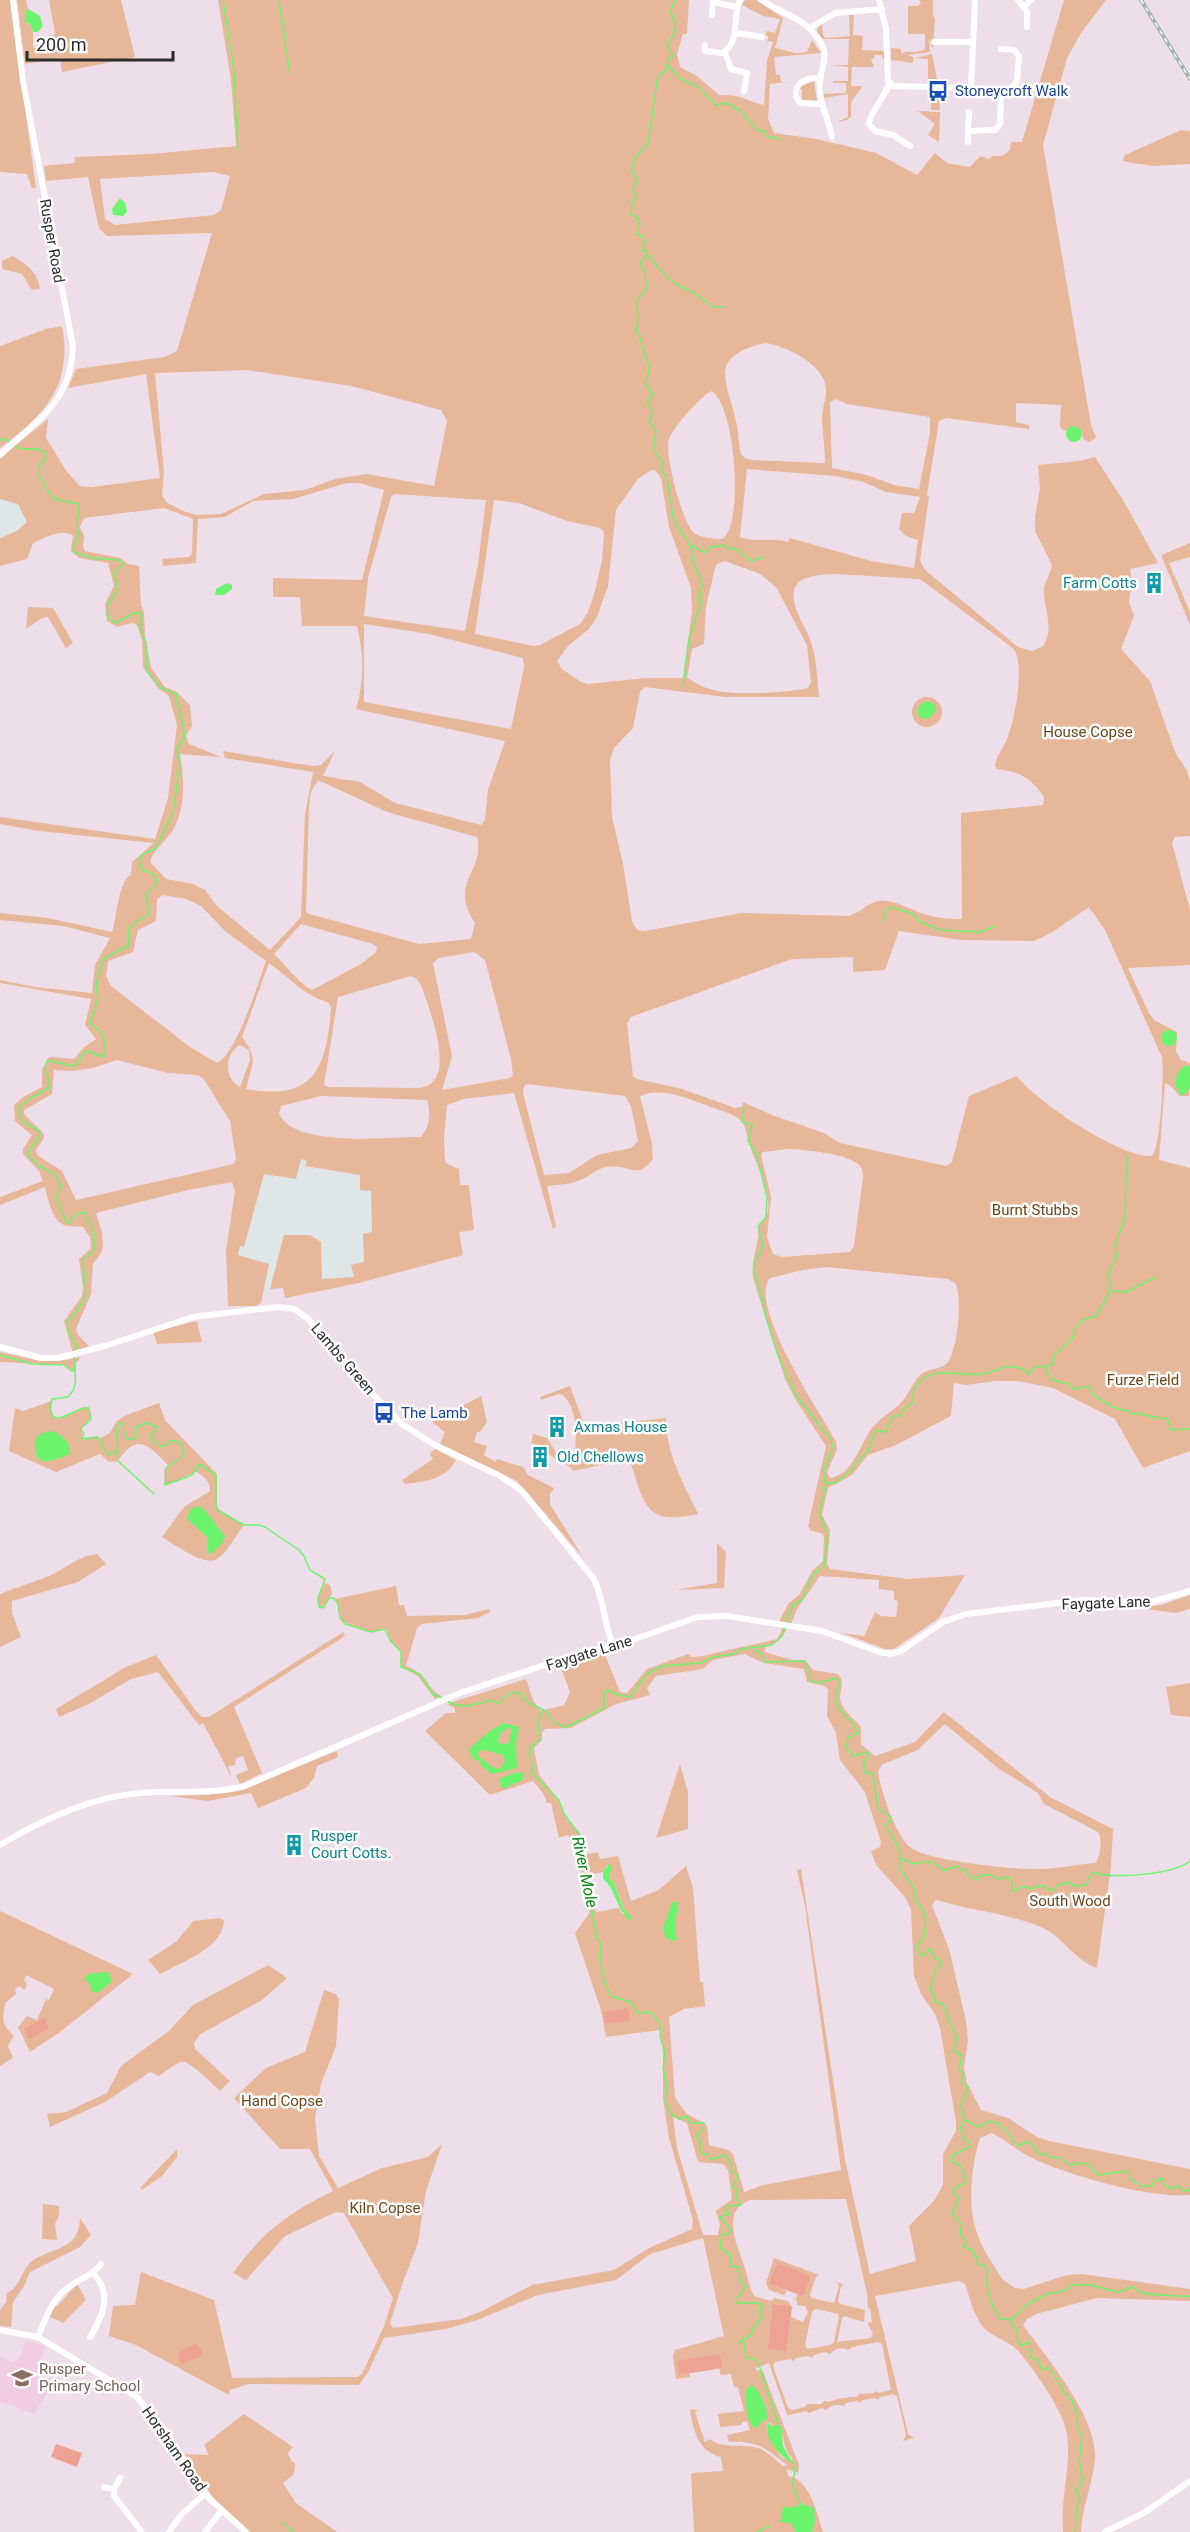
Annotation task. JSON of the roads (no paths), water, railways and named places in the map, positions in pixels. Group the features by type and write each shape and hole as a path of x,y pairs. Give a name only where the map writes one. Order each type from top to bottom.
{"street":[{"name":"Rusper Road","path":"0,455 43,418 58,400 69,373 73,346 23,81 13,0"},
{"path":"725,52 734,41 737,7 740,0"},
{"path":"762,0 777,11 810,28 825,52 820,94 832,136"},
{"path":"879,0 886,29 889,84 886,96 870,116 869,124 874,131 893,135 910,146"},
{"path":"970,89 975,0"},
{"path":"1018,0 1027,12 1027,27"},
{"path":"1024,7 1031,0"},
{"path":"712,15 713,1 737,7"},
{"path":"810,28 835,13 882,9"},
{"path":"736,33 754,32 762,37"},
{"path":"939,50 937,42 972,42"},
{"path":"705,45 707,52 725,52"},
{"path":"889,84 895,87 1011,89 1016,84 1019,56 1013,50 1001,49"},
{"path":"725,52 731,69 748,70 744,92"},
{"path":"820,79 813,77 800,83 796,87 796,93 800,103 822,104"},
{"path":"968,131 990,132 997,129 1000,121 1001,90"},
{"path":"968,142 969,112"},
{"name":"Lambs Green","path":"0,1347 45,1359 72,1356 193,1317 278,1307 295,1309 308,1319 357,1378 402,1424 436,1445 500,1476 528,1497 594,1579 600,1591 607,1629 613,1646"},
{"name":"Faygate Lane","path":"0,1845 50,1818 112,1798 153,1792 211,1792 245,1786 445,1700 578,1654 613,1646 704,1616 727,1616 826,1632 879,1652 894,1653 901,1651 943,1622 966,1614 1081,1601 1148,1603 1190,1591"},
{"path":"38,2337 50,2310 60,2295 93,2273 100,2264"},
{"path":"90,2337 101,2318 105,2304 102,2284 93,2273"},
{"name":"Horsham Road","path":"0,2330 38,2337 137,2397 165,2431 206,2493 221,2511 246,2532"},
{"path":"120,2478 114,2489 117,2500 142,2532"},
{"path":"1105,2532 1137,2517 1190,2481"},
{"path":"104,2487 114,2489"},
{"path":"169,2532 182,2514 206,2493"},
{"path":"205,2532 221,2511"}],"waterway":[{"path":"223,0 234,71 238,150"},
{"path":"279,0 290,74"},
{"path":"675,0 670,13 675,21 675,29 667,45 673,56 668,59 666,71 657,81 648,144 635,158 631,170 638,180 633,190 636,197 632,203 631,214 639,219 637,234 643,237 645,243 642,251 647,251 647,255 640,264 645,271 647,289 638,298 636,331 650,367 645,384 653,394 647,401 652,412 650,423 656,431 655,448 657,456 663,462 661,470 667,477 673,517 678,529 690,543 693,561 703,585 699,590 701,596 698,598 701,602 689,639 683,686"},
{"path":"668,65 679,78 698,87 716,105 726,103 741,111 756,129 764,131 766,136 781,139"},
{"path":"648,255 666,276 678,285 713,307 723,307"},
{"name":"River Mole","path":"0,440 5,439 10,442"},
{"name":"River Mole","path":"13,445 44,452 46,457 40,466 39,474 47,490 55,499 78,504 79,534 73,547 74,552 91,558 119,560 122,563 122,566 114,572 118,590 108,604 107,615 115,623 134,613 141,613 141,630 146,643 147,671 161,688 176,694 185,737 177,750 180,764 173,813 156,848 143,854 139,860 141,869 153,874 157,880 155,886 146,893 149,913 128,929 129,945 103,959 96,984 98,999 90,1023 104,1035 104,1057 86,1051 76,1065 72,1066 48,1060 45,1067 50,1087 18,1108 22,1121 39,1131 40,1136 27,1154 57,1178 61,1187 56,1197 66,1222 69,1223 76,1214 84,1212 95,1234 94,1251 83,1259 86,1294 79,1308 67,1322 69,1334 77,1345 76,1350"},
{"path":"690,544 705,553 711,547 724,545 728,549 735,548 751,561 764,557"},
{"path":"883,921 886,911 892,907 913,914 919,921 940,930 980,932 996,926"},
{"path":"744,1107 742,1122 752,1125 748,1141 756,1153 767,1197 766,1217 758,1226 763,1246 754,1265 764,1311 777,1353 795,1394 831,1440 832,1445 824,1472 826,1483 819,1514 828,1533 824,1566 810,1580 802,1600 793,1605 786,1622"},
{"path":"1114,1248 1125,1217 1127,1156"},
{"path":"1047,1366 1052,1364 1052,1357 1072,1339 1076,1327 1083,1320 1096,1316 1109,1291 1108,1275 1117,1256 1116,1251"},
{"path":"1111,1291 1126,1292 1156,1277"},
{"path":"0,1355 32,1364 64,1365 71,1371 75,1370"},
{"name":"River Mole","path":"74,1357 76,1377 74,1387 68,1397 52,1399 50,1408 53,1417 62,1417 89,1408 91,1420 81,1428 84,1435 82,1439 98,1437 108,1455 118,1451 116,1427 120,1422 123,1424 124,1436 130,1440 136,1438 136,1427 147,1423 157,1427 150,1438 160,1446 165,1446 171,1440 183,1444 182,1457 166,1468 165,1485 192,1475 199,1464 216,1475 216,1506 219,1511 244,1525 265,1527 299,1550 310,1570 325,1579 318,1598 319,1607 323,1608 329,1598 334,1598 338,1604 340,1618 345,1624 371,1632 385,1629 390,1640 401,1652 401,1667 420,1674 433,1694 442,1698"},
{"path":"826,1483 835,1483 849,1472 868,1450 876,1431 886,1432 893,1416 900,1416 906,1407 913,1403 914,1390 926,1377 944,1373 982,1374 1007,1367 1026,1370 1028,1375 1036,1366 1046,1367"},
{"path":"1046,1368 1052,1380 1069,1384 1074,1389 1089,1386 1093,1395 1114,1407 1132,1414 1167,1418 1171,1430 1190,1429"},
{"path":"118,1461 154,1494"},
{"path":"447,1701 464,1706 492,1700 498,1704 509,1693 521,1693 529,1703 544,1710 557,1724 566,1727 604,1708 604,1693 607,1690 630,1697 647,1674 662,1666 701,1663 713,1657 734,1654 741,1649 772,1645 782,1636 785,1627"},
{"path":"754,1650 761,1654 765,1662 803,1661 809,1668 810,1680 818,1683 837,1678 840,1684 836,1692 837,1705 859,1732 848,1738 846,1748 854,1756 866,1752 869,1754 864,1762 864,1772 873,1774 878,1808 891,1817 891,1821 885,1825 899,1849 900,1870 914,1888 914,1899 923,1910 926,1920 924,1937 916,1946 920,1955 924,1955 930,1949 933,1957 940,1960 941,1965 936,1969 930,1990 935,1995 934,2002 942,2003 957,2036 954,2051 962,2056 959,2069 964,2074 961,2081 968,2088 961,2104 964,2121 960,2129 964,2132 963,2138 970,2146 952,2156 952,2161 961,2166 966,2182 954,2189 953,2193 959,2197 952,2214 962,2225 960,2233 966,2241 964,2247 974,2251 975,2257 978,2257 977,2264 983,2265 988,2271 989,2296 1000,2319 1009,2319 1017,2331 1021,2346 1029,2342 1031,2357 1039,2361 1042,2371 1047,2367 1051,2370 1072,2400 1078,2413 1077,2426 1082,2436 1079,2461 1083,2480 1076,2491 1080,2498 1077,2506 1075,2532"},
{"name":"River Mole","path":"541,1712 538,1727 540,1740 530,1747 533,1774 559,1800 564,1814 580,1835 582,1860 597,1938 601,1943 601,1964 606,1985 613,1997 631,2002 637,2013 650,2012 660,2023 660,2037 665,2051 663,2069 667,2087 665,2101 671,2114 680,2119 687,2116 690,2123 704,2123 703,2130 696,2136 700,2140 700,2150 703,2154 709,2154 710,2160 725,2155 732,2164 731,2170 738,2176 733,2187 739,2190 736,2196 741,2205 729,2206 725,2211 730,2214 720,2217 731,2230 729,2234 722,2234 720,2248 731,2255 730,2266 738,2267 741,2281 746,2286 737,2303 758,2303 763,2306 758,2312 762,2318 752,2330 752,2334 739,2342 744,2343 746,2358 754,2358 759,2365 778,2424"},
{"path":"901,1858 914,1864 930,1862 944,1871 956,1866 961,1870 967,1870 967,1874 977,1880 979,1876 986,1874 997,1879 1009,1877 1012,1892 1024,1886 1031,1889 1040,1885 1053,1891 1058,1885 1070,1882 1073,1886 1086,1885 1093,1872 1114,1875 1143,1874 1182,1866 1190,1861"},
{"path":"965,2120 979,2127 988,2122 997,2123 1018,2146 1029,2141 1040,2155 1044,2153 1050,2157 1060,2158 1071,2166 1076,2163 1088,2164 1098,2175 1126,2171 1129,2172 1130,2178 1141,2186 1152,2186 1154,2181 1162,2178 1164,2185 1170,2188 1179,2186 1182,2190 1188,2191 1190,2186"},
{"path":"1011,2320 1028,2304 1047,2294 1064,2291 1073,2285 1090,2285 1118,2292 1132,2287 1141,2293 1190,2296"},
{"name":"River Mole","path":"794,2466 793,2486 801,2504"},
{"path":"281,2522 294,2532"},
{"name":"River Mole","path":"756,2532 770,2526"}],"railway":[{"path":"1141,0 1190,79"}],"place":[{"name":"Stoneycroft Walk","path":"938,91"},
{"name":"Farm Cotts","path":"1154,583"},
{"name":"The Lamb","path":"384,1413"},
{"name":"Axmas House","path":"557,1427"},
{"name":"Old Chellows","path":"540,1457"},
{"name":"Rusper Court Cotts.","path":"294,1845"},
{"name":"Rusper Primary School","path":"22,2378"}],"park label":[{"name":"House Copse","path":"1088,732"},
{"name":"Burnt Stubbs","path":"1035,1210"},
{"name":"Furze Field","path":"1143,1380"},
{"name":"South Wood","path":"1070,1901"},
{"name":"Hand Copse","path":"282,2101"},
{"name":"Kiln Copse","path":"385,2208"}]}
